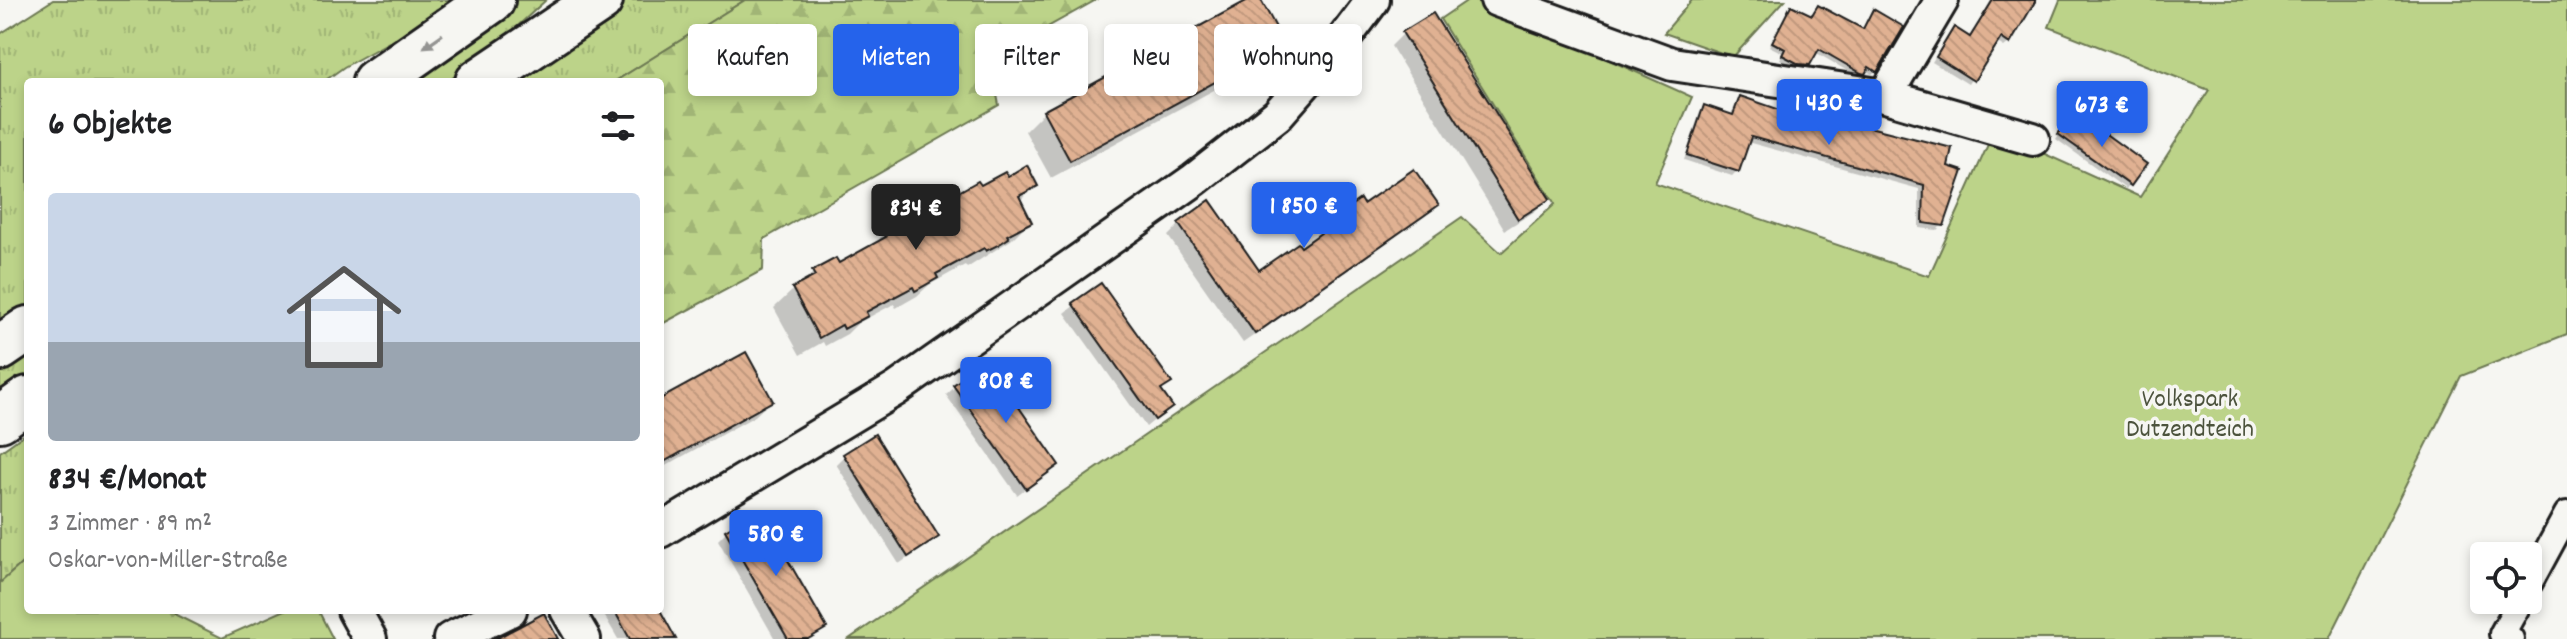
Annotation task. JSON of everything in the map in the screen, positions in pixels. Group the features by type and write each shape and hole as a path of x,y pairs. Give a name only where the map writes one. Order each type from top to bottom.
{"main road":[{"path":"381,78 492,0"},
{"path":"484,78 600,0"},
{"path":"0,348 24,332"},
{"path":"0,419 24,402"}],"street":[{"path":"664,529 896,389 1194,180 1277,115 1343,40 1373,0"},
{"path":"1497,0 1672,64 1885,96 2033,139"},
{"path":"1885,96 1942,0"},
{"path":"2542,560 2567,514"},
{"path":"356,614 370,639"},
{"path":"450,639 502,614"},
{"path":"569,614 584,639"},
{"path":"2511,639 2502,634 2513,614"}],"green space":[{"path":"53,0 465,0 329,78 24,78 24,309 0,326 0,34"},
{"path":"515,0 546,0 498,44 452,78 405,78"},
{"path":"625,0 745,0 707,24 688,24 688,36 620,78 507,78"},
{"path":"745,0 1096,0 1053,24 975,24 975,96 997,96 999,105 764,239 763,270 664,323 664,78 620,78 688,36 688,96 817,96 817,24 707,24"},
{"name":"Volkspark Dutzendteich","path":"1468,0 1475,0 1692,97 1655,183 1929,276 1994,131 2140,197 2209,90 2049,27 2060,0 2567,0 2567,334 2461,376 2329,639 849,639 1462,217 1501,253 1555,204 1440,19"},
{"path":"1692,0 1785,0 1733,57 1664,33"},
{"path":"24,347 24,382 0,399 0,364"},
{"path":"24,435 24,562 0,583 0,452"},
{"path":"24,562 24,614 175,614 222,638 276,614 320,614 333,639 0,639 0,583"}],"building":[{"path":"1248,0 1261,0 1274,24 1214,24 1214,83 1198,91 1198,27"},
{"path":"1993,0 2036,0 2010,44 2001,38 1974,81 1936,57 1954,27 1970,37"},
{"path":"1791,5 1812,15 1818,5 1863,29 1873,9 1904,27 1877,72 1869,67 1865,74 1861,73 1819,49 1810,65 1799,64 1782,55 1785,49 1772,42"},
{"path":"1433,13 1550,199 1518,219 1402,32"},
{"path":"1104,78 1104,96 1189,96 1070,161 1043,111 1071,96 1088,96 1088,87"},
{"path":"1740,96 1792,114 1795,102 1816,105 1824,107 1822,115 1952,148 1948,166 1963,171 1944,226 1923,223 1924,185 1890,175 1751,137 1739,172 1687,155 1704,105 1733,115"},
{"path":"2074,111 2147,164 2131,186 2058,134"},
{"path":"1027,165 1038,186 1019,196 1032,222 1007,235 1009,238 998,245 986,251 984,248 936,274 938,278 915,291 913,287 866,312 868,316 844,329 842,325 819,338 792,288 815,276 812,271 836,258 839,263 886,237 883,233 906,220 909,224 958,198 955,194 978,181 981,185 1005,172 1008,176"},
{"path":"1414,169 1439,205 1255,334 1178,223 1210,200 1259,270 1298,243 1301,247 1339,220 1337,216 1360,199 1363,204"},
{"path":"1101,283 1172,383 1161,390 1173,407 1155,420 1072,303"},
{"path":"746,352 773,401 664,462 664,397"},
{"path":"987,361 1059,465 1026,489 953,385"},
{"path":"875,434 939,537 908,557 843,454"},
{"path":"759,510 827,628 808,639 788,639 725,530"},
{"path":"545,614 558,639 495,639"},
{"path":"616,614 662,614 676,639 630,639"}]}
